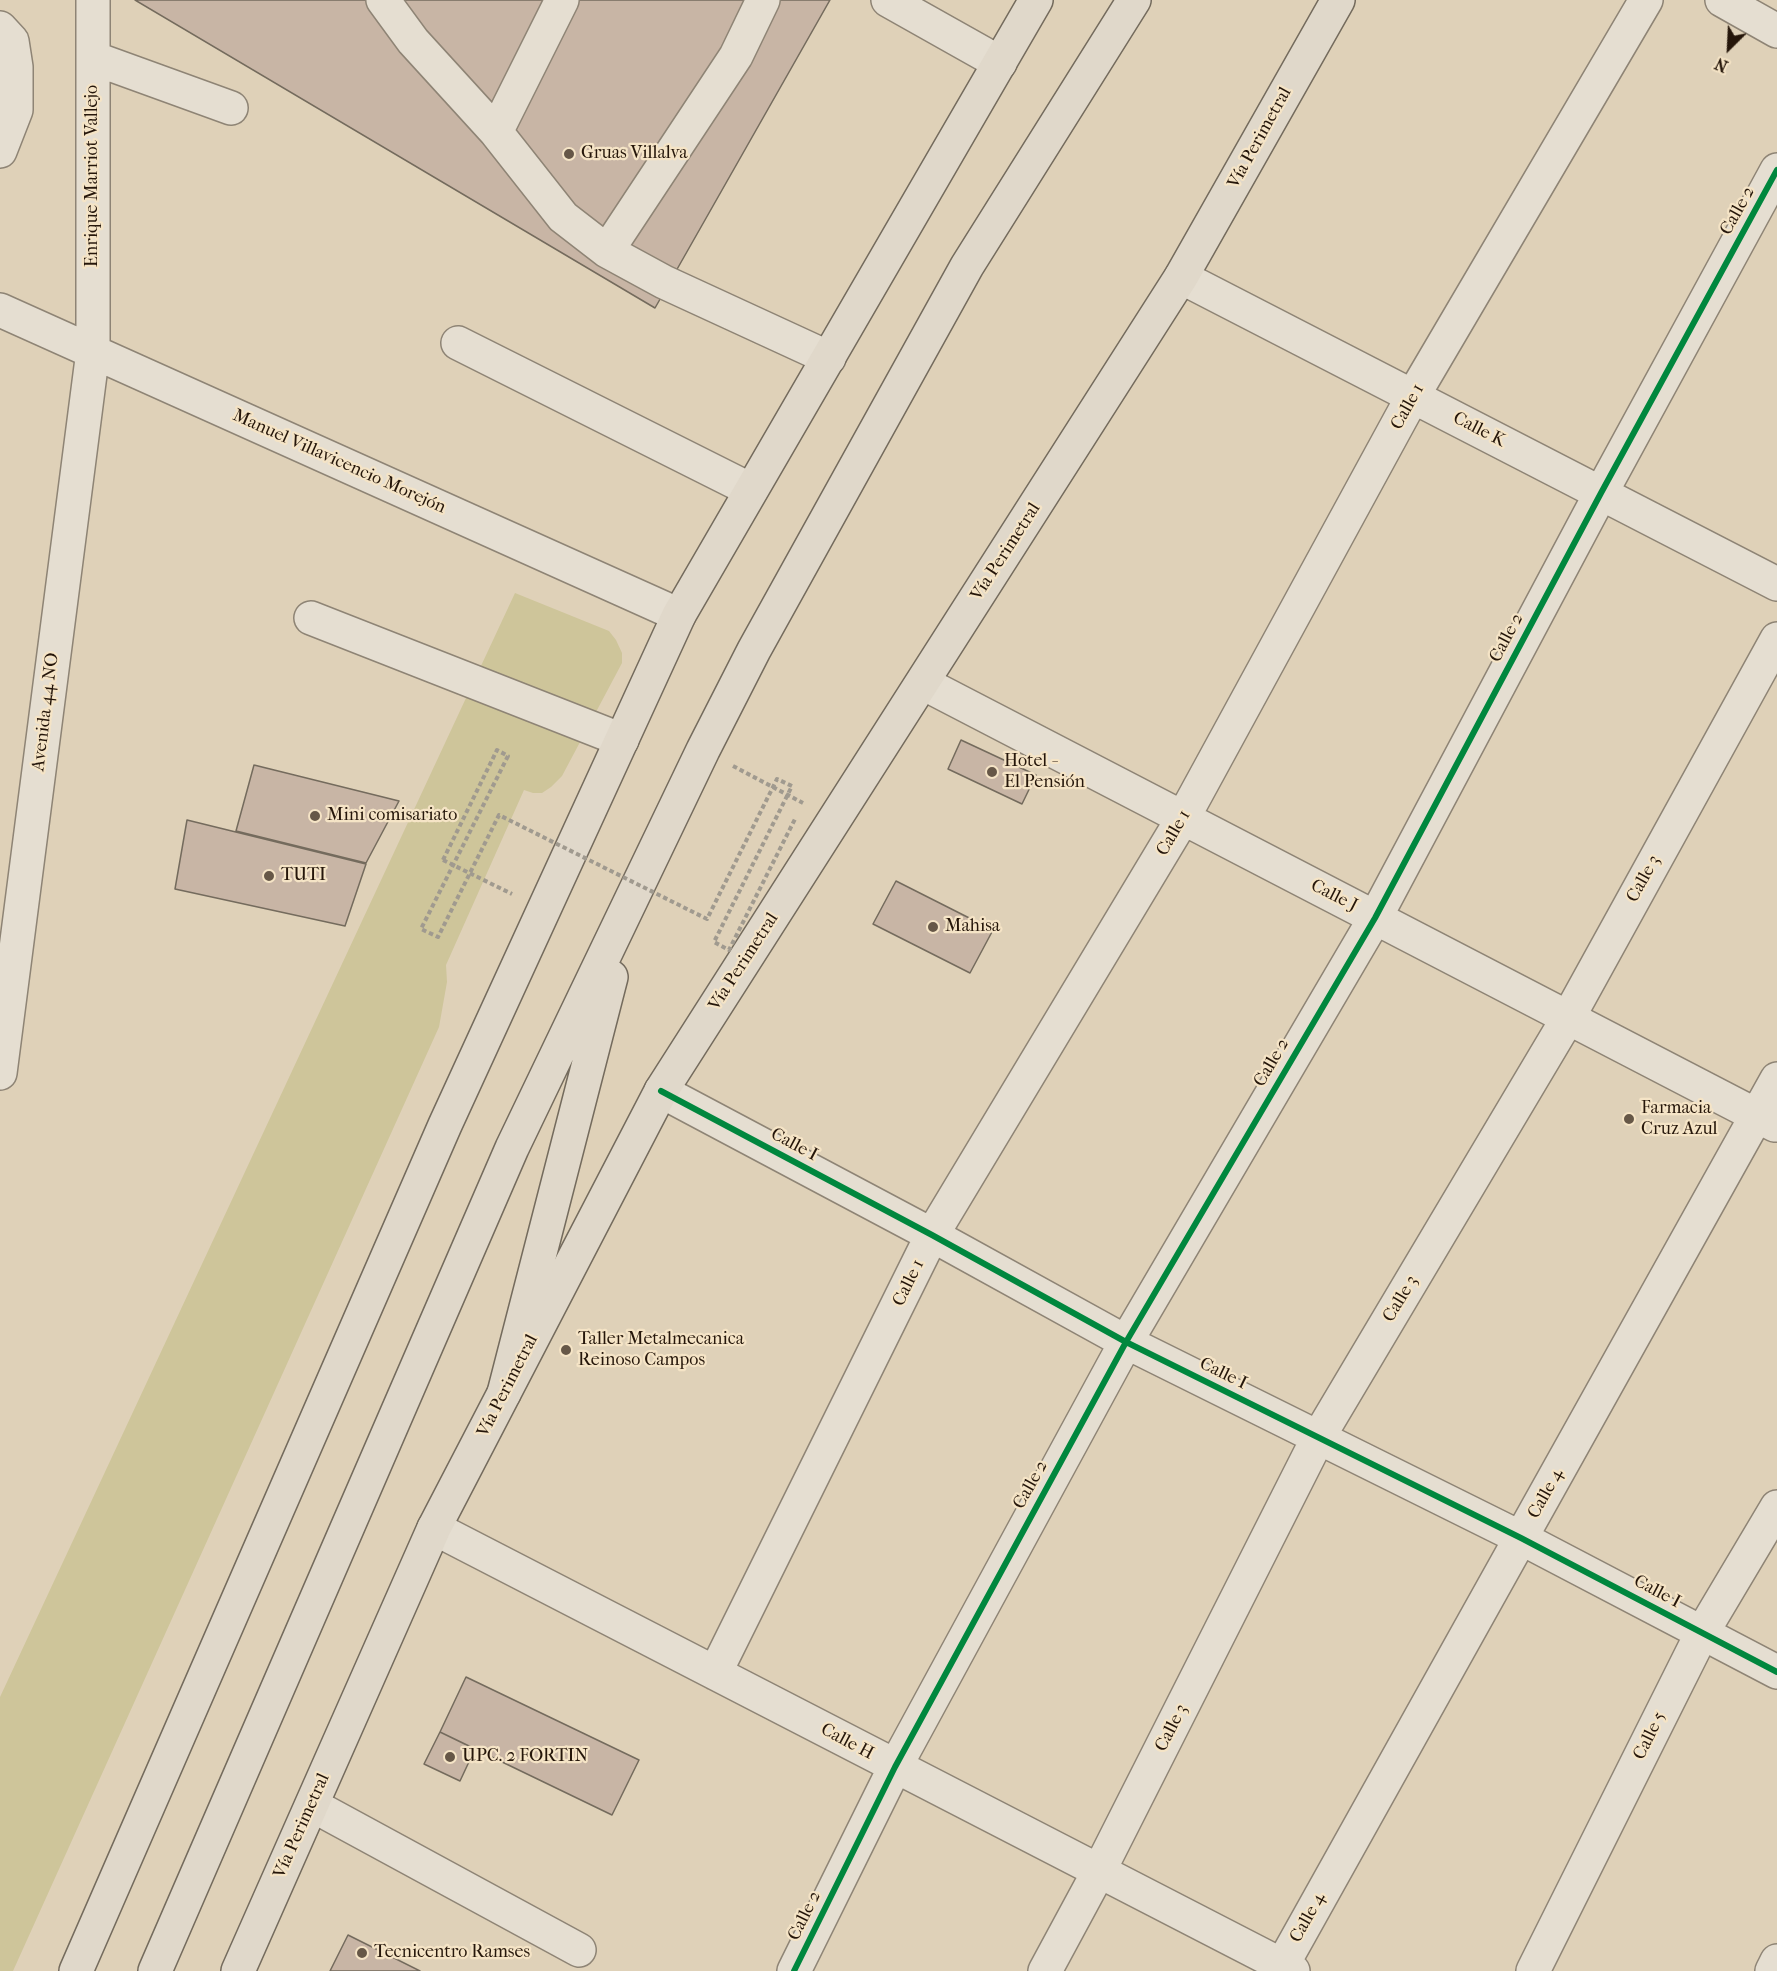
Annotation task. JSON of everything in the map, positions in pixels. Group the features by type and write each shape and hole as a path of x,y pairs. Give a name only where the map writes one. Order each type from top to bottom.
{"main road":[{"path":"76,1971 445,1125 679,615 1036,0"},
{"path":"155,1971 512,1148 703,750 760,640 967,266 1134,0"},
{"path":"1077,88 1152,0"},
{"name":"Vía Perimetral","path":"238,1971 435,1528 661,1091 1181,278 1338,0"},
{"path":"504,1393 629,908"}],"street":[{"name":"Enrique Marriot Vallejo","path":"93,0 93,351"},
{"path":"383,0 413,41 496,132 563,217 607,250 664,282 829,358"},
{"path":"496,132 562,0"},
{"path":"607,250 736,56 763,0"},
{"path":"888,0 1000,63"},
{"name":"Calle 1","path":"715,1673 932,1235 1183,818 1413,396 1646,0"},
{"path":"1722,0 1777,31"},
{"path":"0,28 12,41 16,110 0,151"},
{"path":"93,58 231,108"},
{"name":"Calle 2","path":"794,1971 895,1767 1126,1342 1375,918 1777,170"},
{"name":"Calle K","path":"1181,278 1777,584"},
{"name":"Manuel Villavicencio Morejón","path":"0,310 679,615"},
{"path":"458,343 751,490"},
{"name":"Avenida 44 NO","path":"0,1073 93,351"},
{"path":"311,618 622,740"},
{"name":"Calle 3","path":"1045,1971 1100,1871 1318,1438 1568,1018 1777,639"},
{"name":"Calle J","path":"923,683 1767,1121"},
{"name":"Calle 4","path":"1285,1969 1521,1538 1767,1121 1777,1079"},
{"name":"Calle I","path":"661,1091 932,1235 1126,1342 1521,1538 1777,1672"},
{"name":"Calle 5","path":"1533,1971 1702,1633 1777,1507"},
{"name":"Calle H","path":"435,1528 1285,1969"},
{"path":"312,1805 579,1950"},
{"path":"1772,1971 1777,1961"}],"path":[{"path":"543,910 442,860 497,750 508,756 421,929 438,937 499,815 707,919 777,779 792,786 714,942 729,950 796,817"},
{"path":"703,750 835,820"}],"shaded area":[{"path":"515,593 609,631 622,653 622,663 562,776 542,793 524,790 446,965 447,982 439,1027 13,1971 0,1971 0,1697"}],"building":[{"name":"Gruas Villalva","path":"135,0 830,0 655,308"},
{"name":"Hotel - El Pensión","path":"961,740 1036,775 1022,804 948,769"},
{"name":"Mini comisariato","path":"254,765 399,801 366,863 236,831"},
{"name":"TUTI","path":"187,820 366,864 345,926 175,889"},
{"name":"Mahisa","path":"896,881 993,930 970,973 873,924"},
{"path":"466,1677 639,1760 612,1815 440,1732"},
{"name":"UPC. 2 FORTIN","path":"440,1732 475,1749 460,1781 424,1764"},
{"name":"Tecnicentro Ramses","path":"348,1935 420,1971 330,1971"}],"cycle path":[{"path":"794,1971 895,1767 1126,1342 1375,918 1601,493 1777,170"},
{"path":"661,1091 932,1235 1126,1342 1521,1538 1777,1672"}],"place":[{"name":"Gruas Villalva","path":"569,154"},
{"name":"Hotel - El Pensión","path":"992,772"},
{"name":"Mini comisariato","path":"315,816"},
{"name":"TUTI","path":"269,876"},
{"name":"Mahisa","path":"933,927"},
{"name":"Farmacia Cruz Azul","path":"1629,1119"},
{"name":"Taller Metalmecanica Reinoso Campos","path":"566,1350"},
{"name":"UPC. 2 FORTIN","path":"450,1757"},
{"name":"Tecnicentro Ramses","path":"362,1953"}]}
